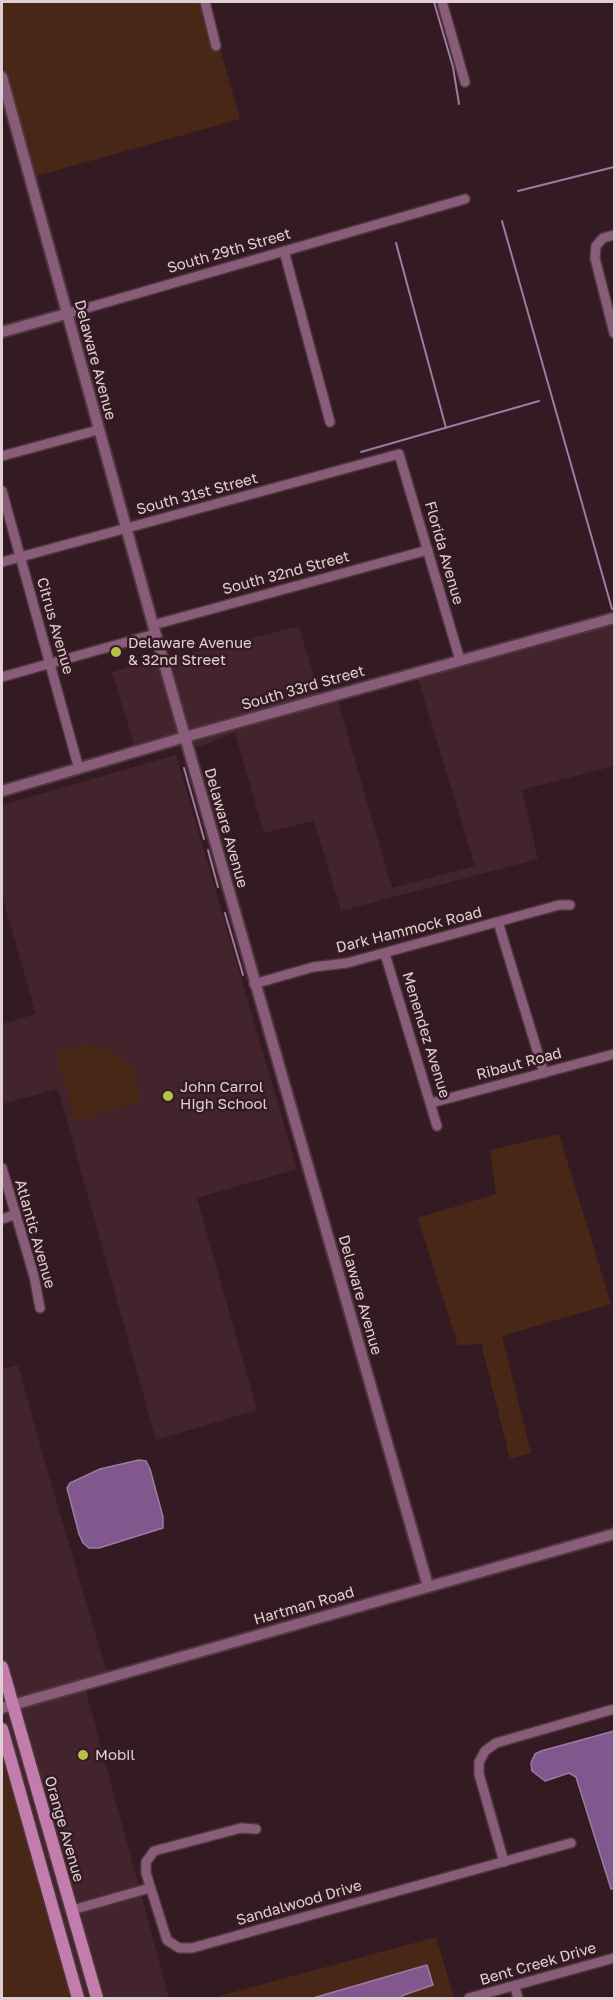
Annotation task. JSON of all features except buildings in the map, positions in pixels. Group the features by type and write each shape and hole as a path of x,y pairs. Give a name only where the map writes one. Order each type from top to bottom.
{"main road":[{"name":"Orange Avenue","path":"2,1667 7,1706 72,1910 97,1998"},
{"path":"2,1729 78,1998"},
{"path":"63,1946 69,1952 83,1998"}],"street":[{"path":"205,2 216,46"},
{"path":"442,2 465,82"},
{"name":"Delaware Avenue","path":"2,77 5,100 254,984 428,1586"},
{"name":"South 29th Street","path":"2,332 465,199"},
{"path":"615,235 603,238 596,246 595,258 615,333"},
{"path":"284,251 330,422"},
{"path":"2,456 98,430"},
{"name":"South 31st Street","path":"2,562 399,454"},
{"name":"Florida Avenue","path":"399,454 460,660"},
{"name":"Citrus Avenue","path":"2,491 78,769"},
{"name":"South 32nd Street","path":"2,677 50,664 154,629 428,550"},
{"name":"South 33rd Street","path":"2,791 185,737 615,618"},
{"name":"Dark Hammock Road","path":"254,984 313,968 385,954 559,905 570,905"},
{"path":"498,922 544,1073"},
{"name":"Menendez Avenue","path":"385,954 437,1126"},
{"name":"Ribaut Road","path":"431,1103 615,1054"},
{"name":"Atlantic Avenue","path":"2,1168 14,1215 34,1276 40,1308"},
{"path":"2,1219 14,1215"},
{"name":"Hartman Road","path":"7,1706 615,1533"},
{"path":"504,1862 479,1774 479,1762 484,1751 496,1743 615,1709"},
{"path":"72,1910 150,1888 146,1873 147,1862 154,1851 240,1828 256,1829"},
{"name":"Sandalwood Drive","path":"150,1888 167,1940 179,1948 192,1948 571,1843"},
{"name":"Bent Creek Drive","path":"470,1998 615,1958"},
{"path":"515,1987 518,1998"}],"shaded area":[{"path":"2,2 201,2 213,50 220,49 240,119 33,177 2,61"},
{"path":"614,622 614,766 522,790 538,859 341,911 314,821 264,833 235,733 193,749 190,740 337,698 392,888 475,866 417,676"},
{"path":"299,626 319,695 188,732 167,659"},
{"path":"158,659 180,735 135,748 112,672"},
{"name":"John Carrol High School","path":"176,755 297,1169 197,1198 257,1410 156,1440 58,1089 2,1104 2,1024 36,1014 2,895 2,805"},
{"path":"84,1044 107,1049 131,1066 141,1101 79,1121 75,1119 56,1052"},
{"path":"559,1134 611,1304 502,1336 531,1453 510,1459 481,1343 458,1346 418,1218 496,1194 490,1150"},
{"path":"18,1365 107,1673 15,1700 2,1652 2,1369"},
{"path":"139,1460 146,1461 150,1469 163,1517 163,1528 99,1548 89,1548 83,1543 79,1534 67,1488 70,1483 100,1469"},
{"path":"85,1688 139,1887 75,1905 18,1707"},
{"path":"9,1709 93,1998 84,1998 13,1756 2,1711"},
{"path":"614,1731 614,1888 611,1889 576,1777 569,1773 545,1781 532,1771 531,1763 535,1754 541,1751"},
{"path":"2,1746 74,1998 2,1998"},
{"path":"141,1894 169,1998 102,1998 77,1913"},
{"path":"436,1937 454,1998 400,1998 432,1985 427,1965 313,1998 212,1998"},
{"path":"427,1965 433,1985 400,1998 313,1998"}],"waterway":[{"path":"434,2 453,67 459,104"},
{"path":"518,191 614,167"},
{"path":"502,221 612,609"},
{"path":"396,243 446,428"},
{"path":"361,452 539,401"},
{"path":"184,768 204,839"},
{"path":"208,850 218,887"},
{"path":"225,913 243,975"}],"place":[{"name":"Delaware Avenue & 32nd Street","path":"116,652"},
{"name":"John Carrol High School","path":"168,1096"},
{"name":"Mobil","path":"83,1755"}]}
